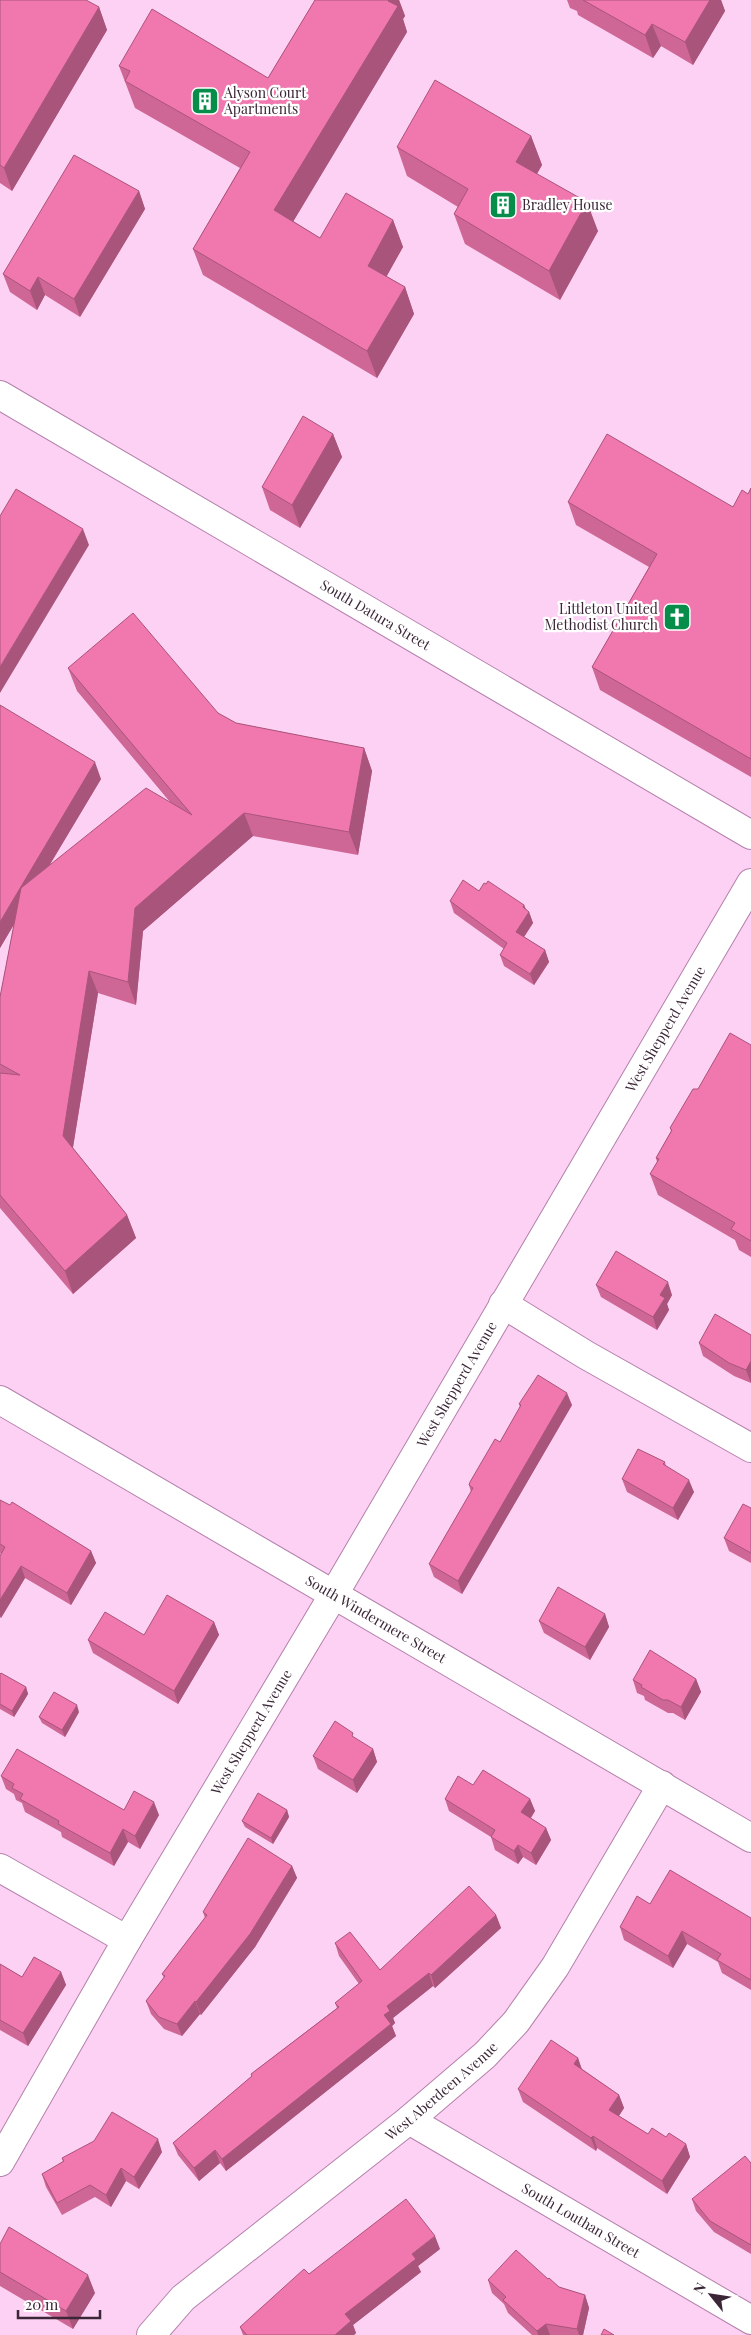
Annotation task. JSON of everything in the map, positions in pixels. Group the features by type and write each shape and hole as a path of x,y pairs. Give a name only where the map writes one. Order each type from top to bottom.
{"street":[{"name":"South Datura Street","path":"0,395 751,835"},
{"name":"West Shepperd Avenue","path":"0,2162 127,1940 334,1594 751,883"},
{"name":"West Shepperd Avenue","path":"503,1304 586,1355 751,1448"},
{"name":"South Windermere Street","path":"0,1400 751,1838"},
{"name":"West Aberdeen Avenue","path":"151,2335 183,2298 409,2120 485,2055 516,2022 556,1968 662,1785"},
{"path":"0,1868 127,1940"},
{"name":"South Louthan Street","path":"409,2120 751,2320"}],"building":[{"path":"0,0 86,0 99,7 4,168 0,165"},
{"path":"315,0 389,0 398,6 274,210 320,238 346,193 393,220 368,266 405,287 367,351 193,249 250,152 125,81 130,71 119,66 152,9 268,78"},
{"path":"583,0 710,0 685,42 652,24 645,35"},
{"name":"Bradley House","path":"435,80 531,136 516,162 587,202 549,271 454,214 468,189 397,147"},
{"path":"74,155 139,191 74,299 38,277 30,291 3,274"},
{"path":"303,416 333,434 292,505 262,487"},
{"name":"Littleton United Methodist Church","path":"607,434 733,507 742,490 748,494 751,488 751,759 592,667 657,554 568,502"},
{"path":"16,489 83,529 0,667 0,516"},
{"path":"133,613 218,713 236,723 364,748 349,832 244,813 135,908 128,982 89,971 63,1136 127,1215 65,1271 0,1195 0,1073 20,1075 0,1064 0,997 21,888 146,788 192,815 68,668"},
{"path":"0,705 95,762 0,922"},
{"path":"463,880 479,891 484,883 486,884 488,881 524,905 523,907 529,912 516,932 545,950 530,974 500,955 507,943 450,901"},
{"path":"730,1033 751,1045 751,1241 731,1229 735,1223 650,1174 659,1159 656,1158 672,1130 670,1128 693,1089 698,1089"},
{"path":"616,1251 668,1282 660,1295 665,1298 653,1317 596,1285"},
{"path":"715,1314 751,1335 751,1361 746,1370 729,1363 699,1343"},
{"path":"538,1375 567,1393 458,1581 429,1564 473,1488 469,1485 470,1482 495,1439 500,1442 521,1405 519,1404"},
{"path":"638,1449 665,1462 663,1464 689,1480 673,1508 622,1479"},
{"path":"0,1500 10,1505 12,1502 91,1551 67,1593 21,1566 0,1600 0,1556 5,1547 0,1544"},
{"path":"743,1504 751,1508 751,1553 724,1538"},
{"path":"558,1587 605,1614 585,1647 539,1621"},
{"path":"167,1595 214,1622 174,1691 88,1640 105,1612 144,1635"},
{"path":"650,1650 696,1679 681,1707 668,1700 663,1700 633,1680"},
{"path":"1,1673 26,1687 12,1711 0,1704"},
{"path":"54,1692 77,1705 62,1730 39,1717"},
{"path":"335,1721 353,1733 352,1736 373,1749 353,1780 313,1756"},
{"path":"17,1749 124,1810 134,1791 154,1802 135,1836 123,1829 110,1853 58,1824 59,1821 20,1799 23,1794 12,1788 14,1784 1,1776"},
{"path":"483,1770 530,1799 521,1812 546,1828 531,1853 518,1845 514,1851 491,1837 495,1830 445,1799 458,1776 473,1785"},
{"path":"258,1793 287,1810 271,1838 242,1821"},
{"path":"248,1838 292,1866 250,1934 177,2024 159,2017 146,2001 165,1976 162,1974 207,1915 203,1912"},
{"path":"670,1870 751,1918 751,1980 717,1960 721,1954 682,1931 668,1956 620,1927 637,1896 650,1904"},
{"path":"469,1886 496,1915 431,1975 429,1973 387,2006 390,2011 384,2015 391,2024 222,2159 215,2150 194,2168 173,2143 252,2076 251,2074 339,2007 335,2003 362,1981 335,1943 350,1932 380,1970"},
{"path":"34,1957 61,1972 23,2033 0,2020 0,1964 22,1977"},
{"path":"551,2040 578,2058 574,2064 619,2095 609,2110 648,2134 652,2128 666,2137 669,2133 686,2144 662,2181 593,2136 591,2138 518,2089"},
{"path":"112,2112 158,2139 134,2177 121,2168 106,2195 90,2185 57,2203 42,2174 64,2161 62,2158 94,2141"},
{"path":"745,2156 751,2163 751,2245 710,2221 692,2199"},
{"path":"406,2199 435,2236 412,2254 416,2259 345,2314 351,2321 335,2335 247,2335 240,2327 304,2269 309,2274"},
{"path":"9,2227 88,2275 66,2311 0,2272 0,2244"},
{"path":"516,2250 559,2287 585,2295 577,2329 546,2324 537,2331 503,2300 506,2297 488,2280"},
{"path":"604,2329 614,2335 601,2335"}],"place":[{"name":"Alyson Court Apartments","path":"205,101"},
{"name":"Bradley House","path":"503,205"},
{"name":"Littleton United Methodist Church","path":"677,617"}]}
